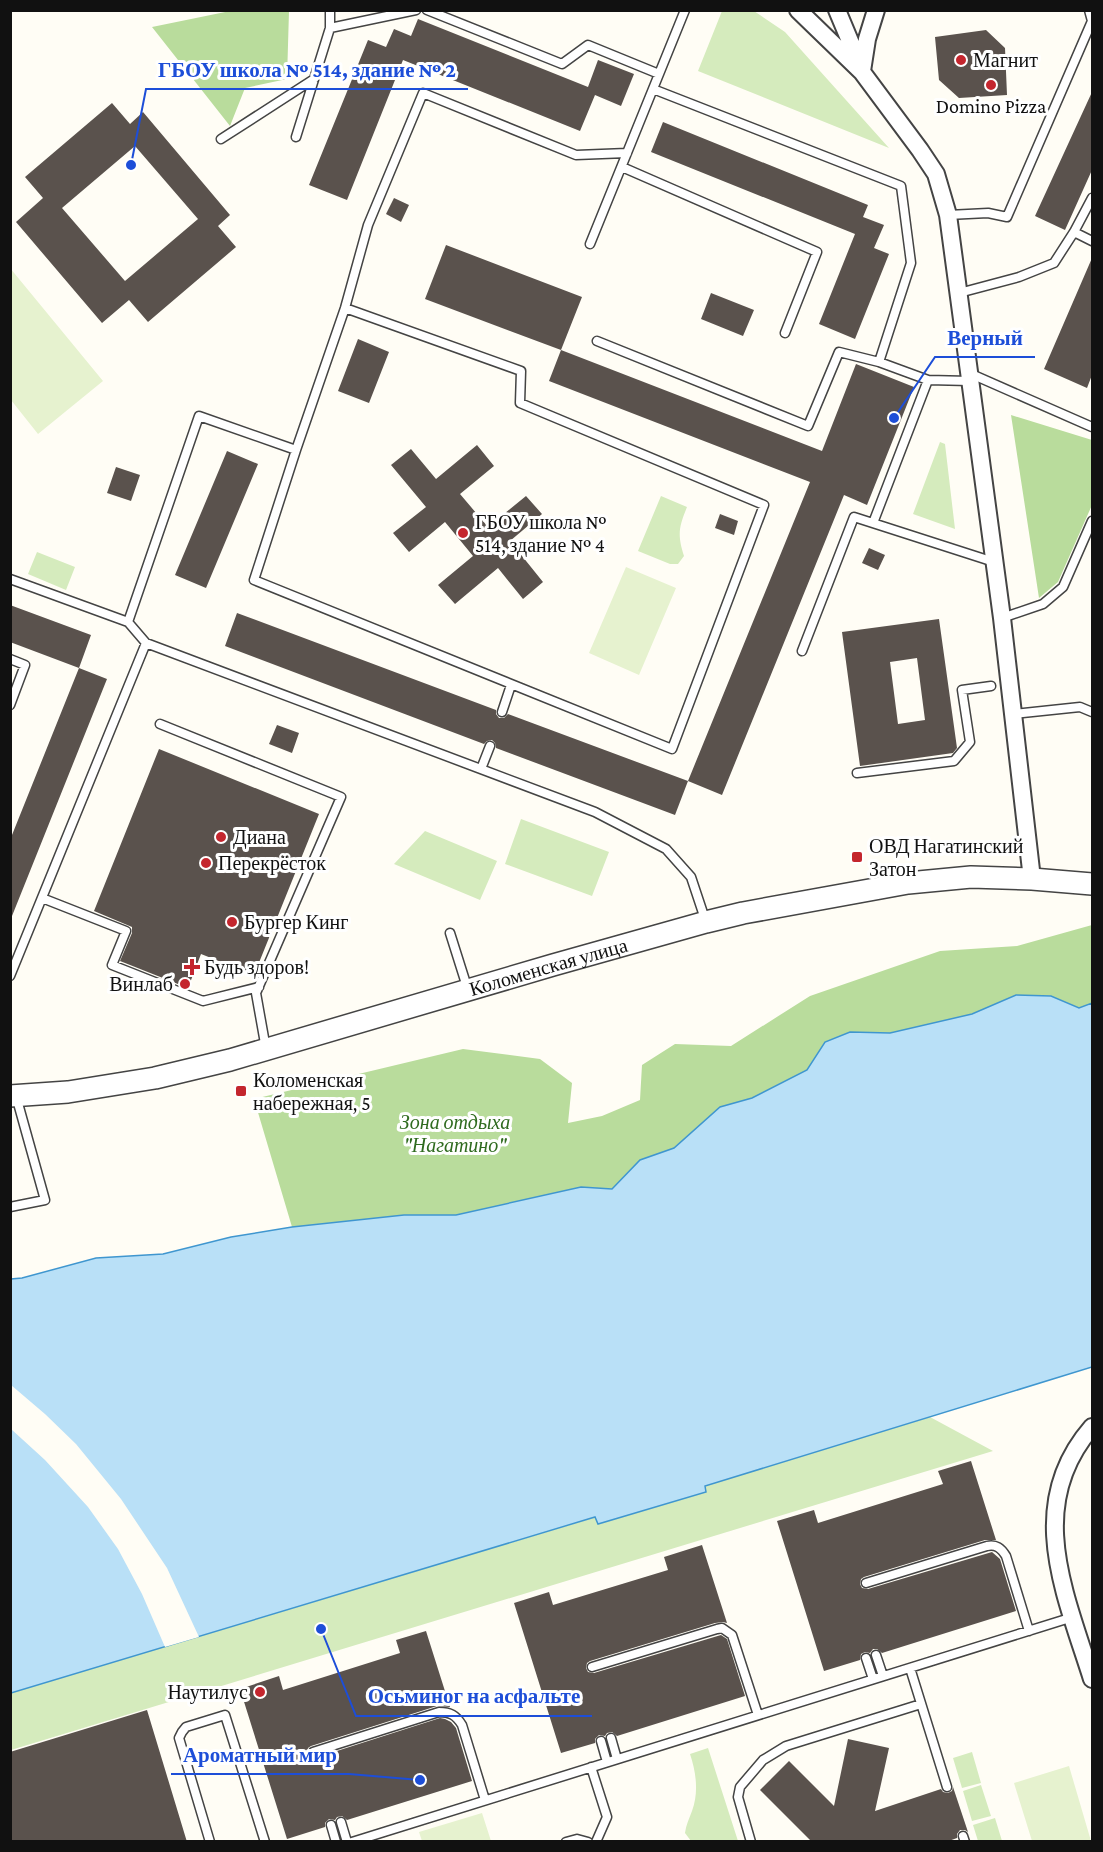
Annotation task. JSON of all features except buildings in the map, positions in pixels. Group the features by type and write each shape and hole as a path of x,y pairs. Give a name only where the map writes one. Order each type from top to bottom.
{"street":[{"path":"798,10 862,72 936,174 948,215 1002,618 1032,879"},
{"path":"837,10 862,72"},
{"path":"862,72 867,39 876,10"},
{"name":"Коломенская улица","path":"13,1096 68,1092 155,1078 266,1050 743,913 908,884 971,877 1092,884"},
{"path":"1092,1427 1065,1469 1055,1505 1054,1542 1060,1576 1092,1679"}],"lane":[{"path":"296,137 330,28 330,10"},
{"path":"330,28 416,10"},
{"path":"427,10 562,64 588,45 659,74"},
{"path":"590,244 685,10"},
{"path":"948,215 988,213 1007,217 1092,21 1089,10"},
{"path":"221,139 315,79"},
{"path":"653,89 901,186 911,263 879,362"},
{"path":"345,308 521,371 520,403 764,505 672,749 254,580 345,308 368,225 423,93 576,156 627,153"},
{"path":"622,167 817,252 785,333"},
{"path":"959,293 1019,277 1054,263 1092,198"},
{"path":"1074,232 1092,242"},
{"path":"597,341 808,426 839,352 879,362 928,380 969,377 1092,427"},
{"path":"873,523 928,380"},
{"path":"128,622 199,416 296,450"},
{"path":"802,651 854,517 994,562"},
{"path":"1002,618 1043,604 1063,587 1092,521"},
{"path":"10,579 128,622 146,643 595,812 666,849 691,877 706,922"},
{"path":"10,976 146,643"},
{"path":"10,660 25,665 10,705"},
{"path":"502,712 511,685"},
{"path":"857,773 954,761 970,741 962,690 991,686"},
{"path":"1013,714 1080,707 1092,712"},
{"path":"160,724 341,797 256,993 266,1050"},
{"path":"481,769 490,746"},
{"path":"42,898 126,931 112,965 203,1001 259,987"},
{"path":"450,933 468,991"},
{"path":"10,1207 45,1200 13,1096"},
{"path":"866,1583 987,1546 995,1546 1005,1556 1029,1631"},
{"path":"352,1842 1073,1617"},
{"path":"592,1667 722,1628 732,1635 758,1715"},
{"path":"876,1655 883,1676"},
{"path":"866,1658 873,1679"},
{"path":"910,1668 947,1787"},
{"path":"751,1842 738,1797 740,1787 763,1760 786,1746 921,1704"},
{"path":"313,1752 439,1712 447,1712 458,1718 462,1725 485,1800"},
{"path":"210,1842 179,1738 186,1727 225,1715 265,1842"},
{"path":"611,1738 617,1759"},
{"path":"601,1741 608,1762"},
{"path":"591,1767 607,1817 596,1842"},
{"path":"341,1822 347,1842"},
{"path":"331,1825 336,1842"},
{"path":"566,1842 577,1839 588,1842"}],"green space":[{"path":"235,10 289,11 287,79 245,88 230,126 152,27"},
{"path":"722,11 754,11 785,32 889,148 698,71"},
{"path":"10,268 103,381 38,434 11,400"},
{"path":"1011,415 1092,440 1092,505 1058,582 1039,598"},
{"path":"940,442 945,444 955,529 913,514"},
{"path":"661,496 687,507 680,531 684,556 678,564 670,564 638,551"},
{"path":"37,552 75,567 66,590 28,574"},
{"path":"626,567 676,588 639,675 589,653"},
{"path":"521,819 609,852 592,896 505,864"},
{"path":"425,831 497,861 480,900 394,864"},
{"name":"Зона отдыха \"Нагатино\"","path":"1092,925 1092,1003 1079,1008 1051,996 1016,995 972,1014 932,1024 890,1033 850,1032 825,1042 807,1070 752,1098 720,1107 674,1148 640,1160 612,1189 581,1187 456,1215 404,1215 292,1227 254,1099 463,1049 540,1059 572,1083 568,1123 602,1116 640,1100 642,1065 675,1044 731,1046 810,996 940,951 1017,946"},
{"path":"930,1417 993,1451 11,1750 11,1693 596,1517 599,1524 706,1492 704,1486"},
{"path":"708,1748 738,1841 691,1841 685,1833 696,1789 690,1754"},
{"path":"972,1752 981,1783 962,1788 953,1758"},
{"path":"1069,1766 1091,1841 1032,1841 1014,1783"},
{"path":"981,1785 991,1816 972,1821 963,1791"},
{"path":"482,1813 491,1841 422,1841 419,1832"},
{"path":"995,1818 1002,1841 978,1841 973,1825"}],"water":[{"path":"1016,995 1051,996 1079,1008 1092,1003 1092,1367 705,1486 706,1492 598,1524 595,1517 11,1693 11,1279 96,1258 163,1254 231,1237 292,1227 404,1215 456,1215 581,1187 612,1189 640,1160 674,1148 720,1107 752,1098 807,1070 825,1042 850,1032 890,1033 972,1014"}],"pier":[{"path":"11,1385 76,1444 121,1499 167,1568 199,1637 165,1647 142,1594 118,1549 88,1507 45,1460 11,1429"}],"place":[{"name":"Магнит","path":"961,60"},
{"name":"Domino Pizza","path":"991,85"},
{"name":"ГБОУ школа № 514, здание № 2","path":"131,165"},
{"name":"Верный","path":"894,418"},
{"name":"ГБОУ школа № 514, здание № 4","path":"463,533"},
{"name":"Диана","path":"221,837"},
{"name":"ОВД Нагатинский Затон","path":"857,857"},
{"name":"Перекрёсток","path":"206,863"},
{"name":"Бургер Кинг","path":"232,922"},
{"name":"Будь здоров!","path":"192,967"},
{"name":"Винлаб","path":"185,984"},
{"name":"Коломенская набережная, 5","path":"241,1091"},
{"name":"Осьминог на асфальте","path":"321,1629"},
{"name":"Наутилус","path":"260,1692"},
{"name":"Ароматный мир","path":"420,1780"}]}
